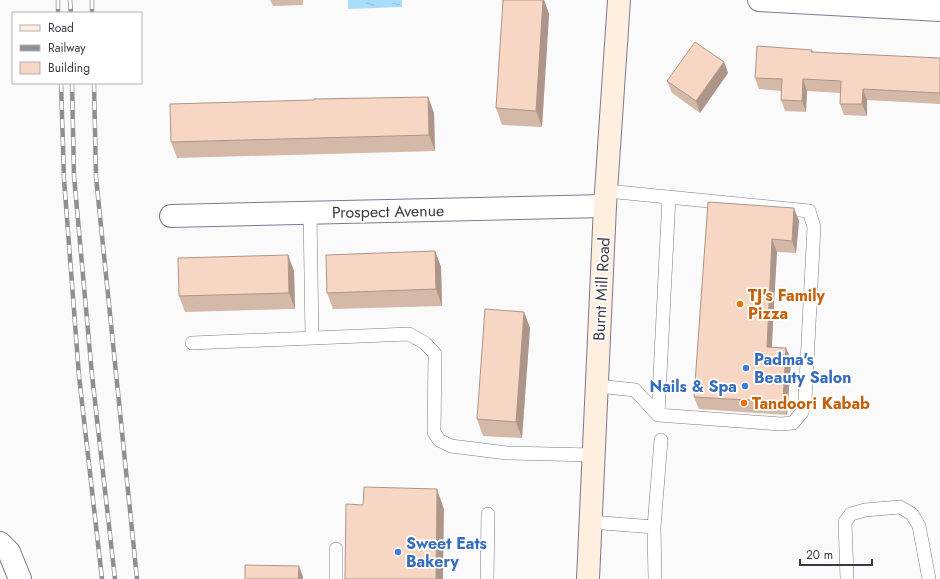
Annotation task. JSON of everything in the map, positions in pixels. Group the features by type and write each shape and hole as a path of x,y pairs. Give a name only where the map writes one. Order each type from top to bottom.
{"main road":[{"name":"Burnt Mill Road","path":"588,579 606,199 619,0"}],"street":[{"path":"759,0 940,10"},
{"name":"Prospect Avenue","path":"171,216 310,212 606,199"},
{"path":"0,544 9,552 20,579"}],"lane":[{"path":"597,386 635,390 658,415 781,424 793,423 802,412 805,400 814,227 809,211 669,197 606,199"},
{"path":"658,415 669,197"},
{"path":"310,212 312,337"},
{"path":"192,343 409,334 425,343 435,354 434,432 439,440 451,446 507,453 594,455"},
{"path":"655,579 654,527 661,440"},
{"path":"847,579 845,522 851,514 865,510 900,508 912,514 919,526 929,579"},
{"path":"487,579 488,514"},
{"path":"590,522 654,527"},
{"path":"336,549 336,579"}],"water":[{"path":"348,0 402,0 402,7 348,9"}],"building":[{"path":"503,0 543,0 536,111 496,108"},
{"path":"695,42 724,62 696,101 667,81"},
{"path":"757,46 812,50 811,52 940,58 940,93 863,89 862,104 840,104 841,81 803,79 802,101 781,100 782,79 755,78"},
{"path":"428,97 429,135 171,142 170,104"},
{"path":"708,202 794,208 792,241 772,239 767,347 786,348 783,402 694,397"},
{"path":"435,251 436,289 327,293 326,255"},
{"path":"288,255 289,293 179,296 178,258"},
{"path":"485,309 524,312 516,422 477,419"},
{"name":"Sweet Eats Bakery","path":"364,487 437,489 436,579 345,579 346,504 363,505"},
{"path":"245,565 299,566 298,579 245,579"}],"railway":[{"path":"58,0 58,12"},
{"path":"70,0 71,12"},
{"path":"92,0 92,12"},
{"path":"61,84 64,179 79,376 102,579"},
{"path":"72,84 74,176 92,375 115,579"},
{"path":"94,84 96,177 137,579"}],"place":[{"name":"TJ's Family Pizza","path":"740,304"},
{"name":"Padma's Beauty Salon","path":"746,368"},
{"name":"Nails & Spa","path":"745,386"},
{"name":"Tandoori Kabab","path":"744,403"},
{"name":"Sweet Eats Bakery","path":"398,552"}]}
